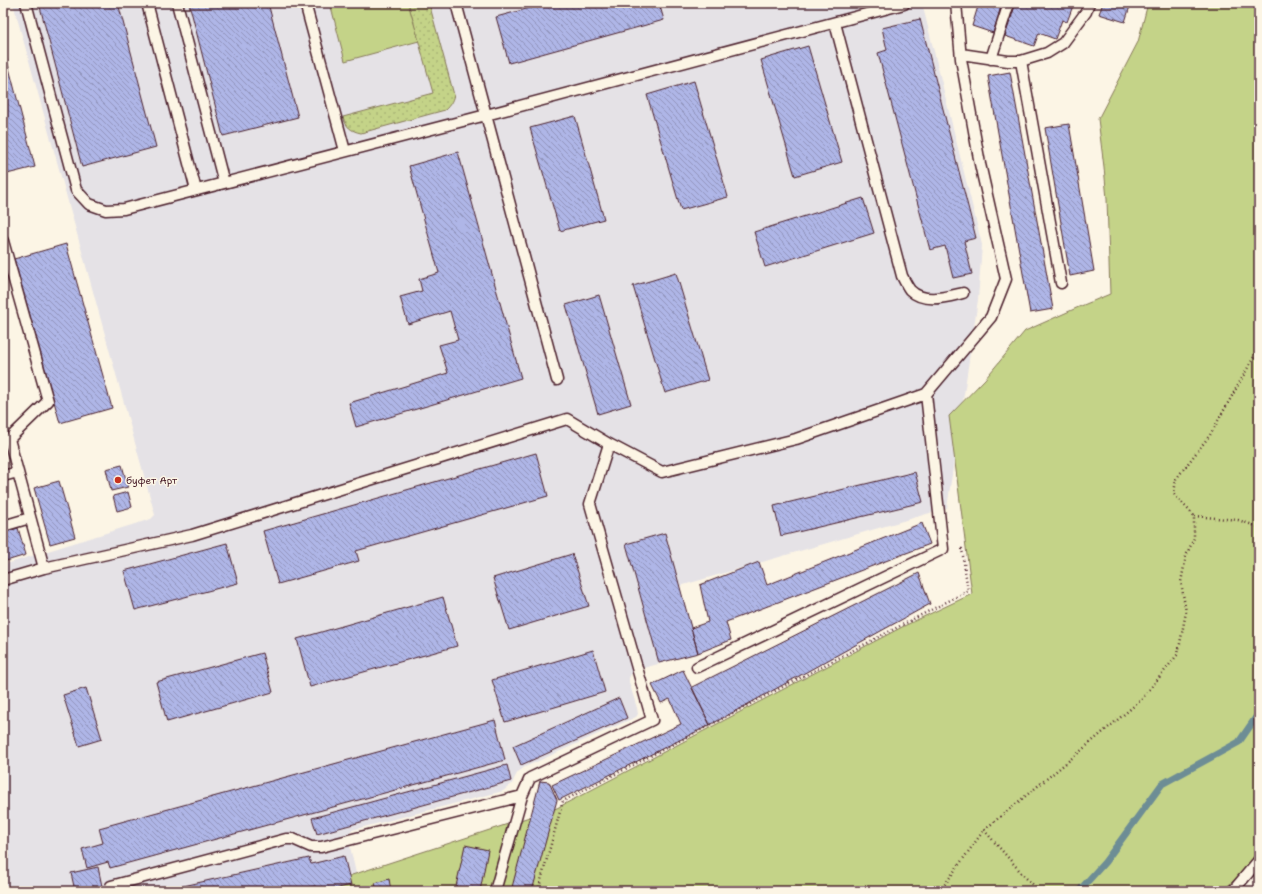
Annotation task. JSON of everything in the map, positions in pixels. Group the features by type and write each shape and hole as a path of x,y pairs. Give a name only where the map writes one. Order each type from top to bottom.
{"lane":[{"path":"26,3 76,190 89,204 106,210 124,209 904,4"},
{"path":"147,3 196,190"},
{"path":"177,3 224,183"},
{"path":"305,3 346,151"},
{"path":"456,3 557,380"},
{"path":"3,580 44,568 192,535 567,419 609,444 662,472 796,439 926,394 991,317 1006,279 980,164 961,54 956,3"},
{"path":"991,58 1009,3"},
{"path":"961,54 1008,61 1021,61 1047,53 1063,42 1076,27 1086,12 1089,3"},
{"path":"834,23 902,276 911,290 923,298 939,299 963,293"},
{"path":"1021,61 1061,282"},
{"path":"3,240 48,401 6,437 18,472 44,568"},
{"path":"697,667 943,549 926,394"},
{"path":"495,891 522,796 530,778 652,720 590,504 609,444"},
{"path":"3,476 18,472"},
{"path":"3,526 30,518"},
{"path":"110,886 286,839 293,839 311,848 321,847 522,796"},
{"path":"1233,891 1259,860"}],"path":[{"path":"940,891 984,830 1141,700 1178,654 1186,612 1181,582 1186,556 1194,538 1194,516 1174,494 1176,479 1210,435 1259,348"},
{"path":"1194,516 1238,520 1259,527"},
{"path":"538,891 563,801 731,715 968,590 962,549 943,545"},
{"path":"984,830 1025,877 1040,891"}],"shaded area":[{"path":"13,3 922,3 982,245 978,300 947,508 680,586 698,653 640,669 631,674 629,682 637,708 638,714 636,717 525,767 518,772 512,784 503,791 352,830 349,833 348,838 358,882 354,891 3,891 3,565 151,519 155,515"}],"green space":[{"path":"330,3 408,3 419,41 345,61"},
{"path":"408,3 429,3 454,95 450,105 445,110 361,133 354,131 347,126 343,117 433,93"},
{"path":"1148,3 1259,3 1259,858 1222,891 303,891 557,808 904,626 972,594 949,416 985,379 1025,331 1110,294 1107,199 1098,119 1138,42"}],"building":[{"path":"39,3 118,3 156,147 82,167"},
{"path":"189,3 268,3 298,117 223,136"},
{"path":"549,3 659,3 664,20 509,63 496,17"},
{"path":"979,3 1002,3 993,33 972,26"},
{"path":"1016,3 1074,3 1067,22 1062,20 1055,39 1039,33 1034,46 1005,36"},
{"path":"1103,3 1131,3 1125,22 1099,14"},
{"path":"920,19 976,238 964,241 972,274 953,278 945,246 930,250 878,53 887,50 882,28"},
{"path":"3,45 35,167 3,175"},
{"path":"808,46 842,162 795,176 761,60"},
{"path":"1010,72 1053,309 1030,313 988,76"},
{"path":"694,81 728,197 681,210 647,95"},
{"path":"575,116 604,219 560,231 530,128"},
{"path":"1069,124 1094,271 1070,276 1045,128"},
{"path":"458,152 521,378 356,427 349,403 448,373 439,345 458,340 450,311 408,324 400,297 422,291 419,279 439,273 409,166"},
{"path":"863,198 874,233 765,267 754,232"},
{"path":"66,244 112,408 60,423 14,259"},
{"path":"676,273 708,380 665,393 633,286"},
{"path":"599,295 631,404 598,414 566,305"},
{"path":"536,453 548,496 356,551 359,561 278,584 263,531"},
{"path":"122,465 128,487 111,491 106,469"},
{"path":"915,472 923,502 781,536 774,506"},
{"path":"59,481 75,537 50,544 34,488"},
{"path":"128,492 132,507 117,511 113,496"},
{"path":"922,523 930,544 726,622 731,640 698,653 691,628 708,622 700,585 759,562 767,585"},
{"path":"18,528 26,555 3,562 3,533"},
{"path":"665,533 698,653 659,663 626,544"},
{"path":"227,543 238,583 135,610 124,571"},
{"path":"572,554 589,606 509,630 493,578"},
{"path":"919,573 930,604 710,725 692,687"},
{"path":"443,597 457,646 310,687 297,639"},
{"path":"593,650 605,692 505,722 492,680"},
{"path":"262,653 273,692 167,722 156,682"},
{"path":"683,670 710,725 559,800 552,785 681,724 670,699 661,703 652,685"},
{"path":"86,688 102,739 79,746 63,695"},
{"path":"619,698 627,718 521,765 513,746"},
{"path":"495,720 505,760 110,868 108,862 87,868 82,849 103,843 99,828"},
{"path":"507,765 511,781 317,834 312,818"},
{"path":"540,781 549,782 557,800 532,891 511,891"},
{"path":"3,835 9,857 3,859"},
{"path":"465,845 488,850 480,891 455,891"},
{"path":"344,856 351,885 326,891 316,891 315,886 294,891 161,891 309,858 311,864"},
{"path":"98,867 103,891 75,891 71,873"},
{"path":"389,879 391,891 377,891 375,883"}],"waterway":[{"path":"1079,891 1105,862 1162,784 1239,742 1259,713"}],"place":[{"name":"буфет Арт","path":"118,480"}]}
